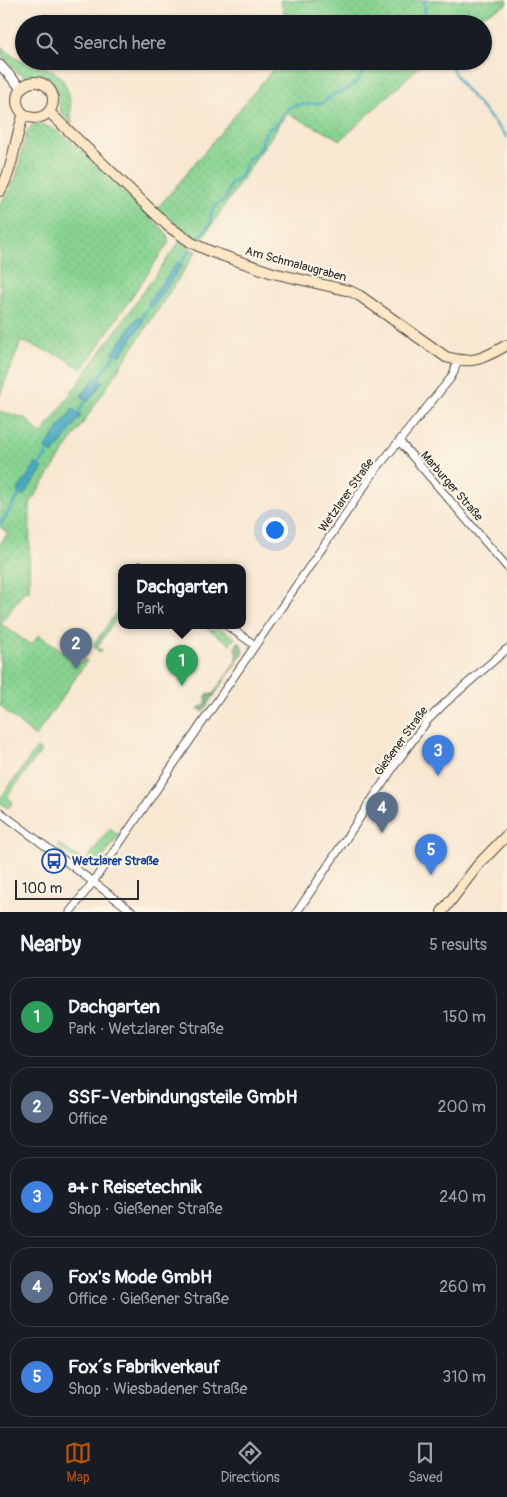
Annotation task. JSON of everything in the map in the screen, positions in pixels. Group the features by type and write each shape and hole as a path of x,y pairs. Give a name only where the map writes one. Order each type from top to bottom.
{"main road":[{"path":"38,82 49,89 53,100 49,112 39,118 24,114 20,111 17,102 18,92 26,84 38,82"},
{"name":"Am Schmalaugraben","path":"49,112 168,226 192,243 273,273 350,291 360,296 429,346 446,357 457,361"},
{"path":"0,191 9,172 18,129 24,114"},
{"path":"457,361 485,358 507,345"},
{"path":"442,912 478,865 507,835"}],"street":[{"path":"0,65 21,88"},
{"name":"Wetzlarer Straße","path":"70,912 93,882 377,468 450,380 457,361"},
{"name":"Marburger Straße","path":"400,442 507,567"},
{"path":"232,629 255,645"},
{"name":"Gießener Straße","path":"297,912 427,721 444,703 507,649"},
{"path":"0,812 133,912"}],"green space":[{"path":"280,0 507,0 507,4 484,15 285,15"},
{"path":"0,46 15,57 15,70 0,54"},
{"path":"15,70 51,70 56,73 62,79 68,92 72,124 61,112 56,90 52,84 46,79 26,77"},
{"path":"273,70 415,70 341,140 287,113 200,242 157,209"},
{"path":"40,124 59,132 76,145 166,232 169,242 82,370 65,358 21,341 0,395 0,204 16,178 27,131 32,125"},
{"path":"180,241 196,252 30,503 29,592 25,590 1,624 31,645 39,635 80,663 84,659 87,661 35,737 0,706 0,544 8,533 0,527 0,411 27,419 41,435","holes":["177,262 182,265 152,308","138,317 144,321 120,356 114,352","95,377 102,382 87,402 81,396","73,409 81,415 53,453 45,448"]},
{"path":"118,610 118,616 97,647 103,651 99,652 94,647 94,644"},
{"path":"208,629 213,631 214,629 220,629 235,638 230,644"},
{"path":"239,641 243,648 243,653 203,712 198,708 205,704 206,695 213,694 237,660 235,647"},
{"path":"37,748 41,751 7,797 13,802 8,808 0,803 0,799"},
{"path":"110,828 119,835 99,863 93,867 83,865 57,846 59,844 85,862"}],"water":[{"path":"177,262 182,265 152,308 147,304"},
{"path":"138,317 144,321 120,356 113,352"},
{"path":"95,377 102,382 88,402 81,396"},
{"path":"73,409 81,416 53,454 45,448"},
{"path":"36,463 43,468 23,496 17,492"}],"waterway":[{"path":"425,0 426,15"},
{"path":"199,238 211,223 211,213 217,204 225,199 231,183 239,178 249,158 255,156 262,146 262,139 269,128 275,126 289,108 296,105 322,103 335,94 348,89 360,79 363,70"},
{"path":"453,70 462,85 507,137"},
{"path":"180,264 190,250"},
{"path":"141,319 150,306"},
{"path":"98,379 116,353"},
{"path":"78,413 86,401"},
{"path":"39,466 49,451"},
{"path":"0,525 20,494"}],"place":[{"name":"SSF-Verbindungsteile GmbH","path":"76,669"},
{"name":"Dachgarten","path":"182,686"},
{"name":"a+ r Reisetechnik","path":"438,776"},
{"name":"Fox's Mode GmbH","path":"382,833"},
{"name":"Wetzlarer Straße","path":"54,861"},
{"name":"Fox´s Fabrikverkauf","path":"431,875"}]}
